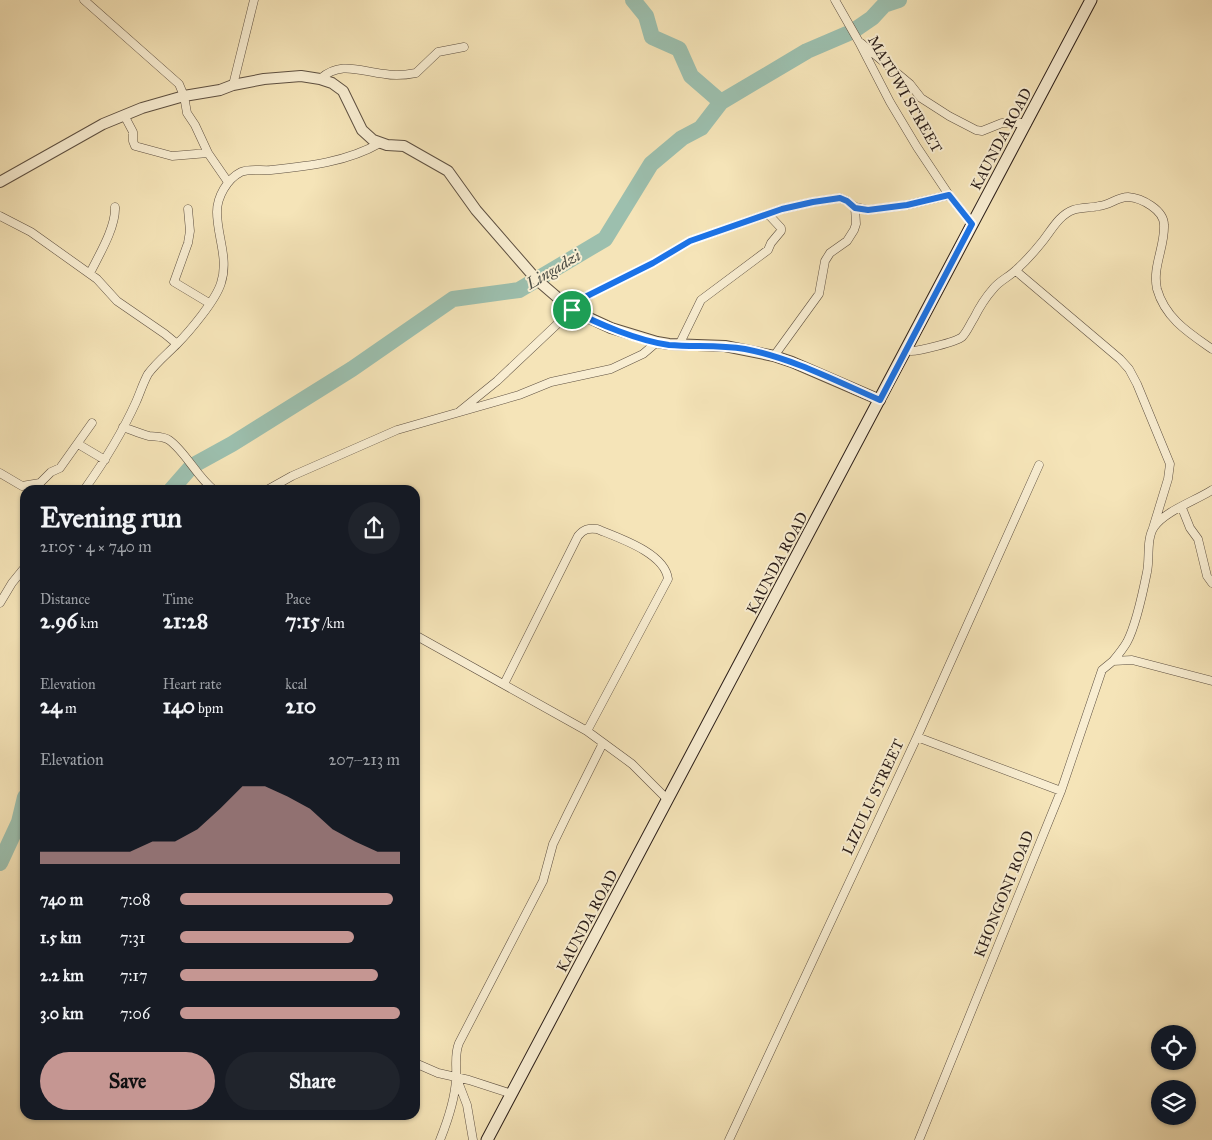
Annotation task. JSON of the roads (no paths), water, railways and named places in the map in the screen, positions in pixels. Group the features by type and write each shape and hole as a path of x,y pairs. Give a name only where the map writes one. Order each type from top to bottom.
{"main road":[{"name":"KAUNDA ROAD","path":"487,1140 1027,123 1088,4"}],"street":[{"path":"84,0 179,84 184,96 187,113 195,125 208,153 228,182"},
{"path":"233,85 254,0"},
{"name":"MATUWI STREET","path":"835,0 890,102 917,147 949,195 972,224"},
{"path":"859,42 907,80 922,98 949,116 976,130 982,131 1002,123 1027,123"},
{"path":"320,78 334,69 343,68 392,75 416,74 438,52 464,47"},
{"path":"0,182 103,124 142,108 184,96 206,94 233,85 284,77 320,78 332,83 343,91 362,130 373,140 380,143 404,146 448,171 476,210 536,279 572,310 611,328 657,342 679,345 725,346 774,356 880,400"},
{"path":"124,115 133,132 133,144 135,146 172,156 208,153"},
{"path":"88,485 105,460 149,373 160,359 177,344 210,303 219,288 224,257 216,211 223,190 228,182 241,172 248,170 263,171 324,163 366,151 380,143"},
{"path":"460,411 497,381 587,296 653,263 690,241 782,209 834,198 847,201 855,208 868,210 907,205 949,195"},
{"path":"908,347 911,350 920,351 959,339 965,334 982,303 994,288 1016,271 1062,216 1074,209 1103,206 1127,197 1139,200 1153,207 1161,214 1164,223 1156,266 1157,287 1160,297 1165,307 1180,326 1212,349"},
{"path":"90,273 105,243 115,207"},
{"path":"774,356 819,294 825,260 830,253 847,241 854,230 856,224 855,208"},
{"path":"188,209 190,231 188,243 174,282 210,303"},
{"path":"679,345 701,300 768,250 781,231 781,228 768,214"},
{"path":"0,216 32,232 90,273 104,285 117,301 177,344"},
{"name":"KHONGONI ROAD","path":"919,1140 1061,791 1099,677 1102,670 1113,661 1126,645 1131,633 1148,571 1153,528 1168,479 1170,464 1137,384 1129,370 1120,359 1016,271"},
{"path":"276,485 368,441 396,430 519,394 551,382 611,369 643,354 657,342"},
{"path":"31,485 40,484 51,472 60,468 92,423"},
{"path":"123,427 138,433 170,440 207,485"},
{"path":"78,444 105,460"},
{"name":"LIZULU STREET","path":"728,1140 916,737 1039,464"},
{"path":"0,473 20,485"},
{"path":"1153,528 1164,516 1182,508 1212,490"},
{"path":"1182,508 1190,528 1198,539 1207,576 1212,583"},
{"path":"504,684 578,536 583,530 590,528 598,529 658,559 668,572 668,579 587,731"},
{"path":"0,603 20,574"},
{"path":"420,638 587,731 644,774 668,800"},
{"path":"1113,661 1141,661 1212,681"},
{"path":"916,737 1061,791"},
{"path":"440,1140 451,1111 457,1077 456,1058 459,1043 543,881 553,844 603,743"},
{"path":"420,1065 438,1074 457,1077 512,1094"},
{"path":"457,1077 467,1105 473,1140"}],"waterway":[{"path":"633,0 646,16 652,37 679,49 691,76 721,102"},
{"path":"856,29 872,18 884,5 899,0"},
{"name":"Lingadzi","path":"175,485 192,466 232,444 352,369 453,299 519,290 605,239 651,164 682,138 701,128 721,102 807,51 849,33"},
{"name":"Lingadzi","path":"0,863 20,818"}]}
